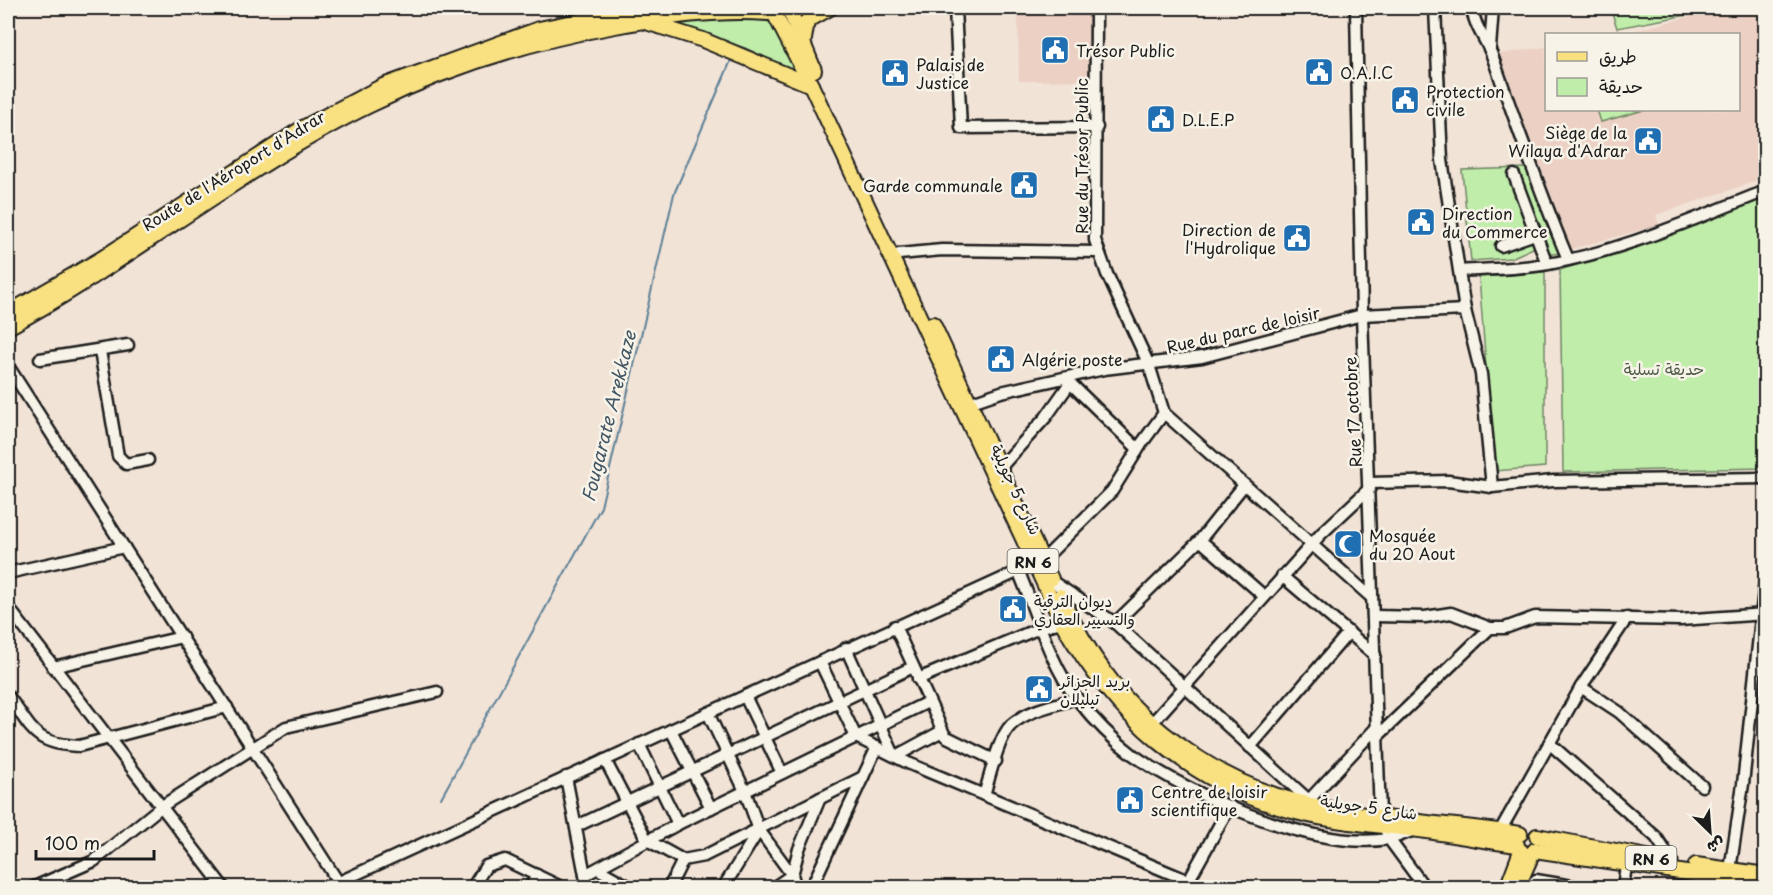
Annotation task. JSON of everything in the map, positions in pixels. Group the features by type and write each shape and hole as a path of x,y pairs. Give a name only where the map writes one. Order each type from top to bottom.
{"main road":[{"path":"804,45 807,21 830,8"},
{"path":"770,12 791,9"},
{"name":"شارع 5 جويلية","path":"791,9 875,212 899,254 965,404 1000,468 1062,622 1095,677 1125,711 1188,764 1216,782 1274,806 1331,819 1500,831 1525,847"},
{"path":"641,12 812,85"},
{"name":"Route de l'Aéroport d'Adrar","path":"8,327 142,247 287,151 368,106 477,61 597,29 641,12"},
{"name":"Route de l'Aéroport d'Adrar","path":"8,313 101,259 301,129 383,86 528,32 594,15 641,12 770,12"},
{"name":"شارع 5 جويلية","path":"770,12 812,85 875,212 1039,562 1106,674 1153,722 1197,757 1224,773 1274,795 1311,802 1415,830 1626,865 1766,885"},
{"path":"594,15 597,29"},
{"name":"RN 6","path":"1525,847 1539,842 1537,836 1672,861 1766,875"},
{"path":"1506,888 1525,847"},
{"path":"1517,888 1525,847"}],"street":[{"path":"955,8 961,128 1097,127"},
{"name":"Rue du Trésor Public","path":"1096,8 1097,127 1094,229 1098,252 1149,365 1164,413"},
{"name":"Rue 17 octobre","path":"1356,8 1362,315 1382,821"},
{"path":"1435,8 1442,160 1461,271 1465,310 1481,374 1492,487"},
{"path":"1472,8 1474,21 1490,48 1544,203 1568,259"},
{"path":"1490,48 1493,8"},
{"path":"1514,174 1547,264"},
{"path":"1461,271 1547,264 1568,259 1653,234 1766,190"},
{"path":"1501,246 1535,234"},
{"path":"899,254 942,249 1098,252"},
{"name":"Rue du parc de loisir","path":"965,404 1067,381 1104,369 1202,357 1362,315 1465,310"},
{"path":"40,358 128,345"},
{"path":"99,351 118,456 126,464 148,460"},
{"path":"8,366 340,885"},
{"path":"1000,468 1046,417 1067,381 1138,448"},
{"path":"326,888 340,885 846,648 1039,562 1098,507 1123,476 1138,448 1164,413 1372,598"},
{"path":"1153,722 1282,576 1370,485 1448,481 1492,487 1553,481 1766,478"},
{"path":"1115,623 1200,540 1244,484"},
{"path":"1200,540 1264,596"},
{"path":"8,573 124,547"},
{"path":"1018,570 1067,683 1101,726 1144,762 1180,784 1278,825 1352,839 1389,839 1415,830"},
{"path":"1730,870 1760,674 1766,571"},
{"path":"1282,576 1375,655"},
{"path":"1053,582 1115,623 1311,802 1378,732 1490,628"},
{"path":"8,607 224,888"},
{"path":"1374,616 1425,617 1451,613 1490,628 1505,628 1535,617 1680,620 1763,614"},
{"path":"1500,831 1581,687 1628,618"},
{"path":"918,679 1042,627 1062,622"},
{"path":"895,627 928,702 948,739 996,760"},
{"path":"1250,747 1349,632"},
{"path":"53,667 182,637"},
{"path":"846,648 895,756"},
{"path":"820,662 856,737 1187,884 1230,806"},
{"path":"577,826 913,667"},
{"path":"1581,687 1619,712 1702,786"},
{"path":"32,888 94,861 162,806 270,735 297,724 437,692"},
{"path":"8,696 36,735 44,741 79,746 227,707"},
{"path":"745,696 782,773"},
{"path":"984,795 1010,726 1020,719 1077,698"},
{"path":"585,875 678,824 928,702"},
{"path":"708,713 745,791 758,830 792,875 796,888"},
{"path":"671,730 711,808"},
{"path":"895,756 942,731"},
{"path":"1550,743 1615,798 1656,837 1672,861"},
{"path":"639,744 678,824"},
{"path":"811,888 877,747"},
{"path":"605,760 647,840 683,860 705,856 863,777"},
{"path":"567,777 588,888"},
{"path":"773,888 792,875 799,849 820,798"},
{"path":"1382,821 1389,839 1425,888"},
{"path":"723,888 758,830"},
{"path":"472,888 486,866 505,860 563,888"},
{"path":"669,888 683,860"},
{"path":"1623,888 1626,865"},
{"path":"598,868 632,888"},
{"path":"530,888 537,875"},
{"path":"1528,888 1536,880 1584,888"}],"shaded area":[{"name":"Siège de la Wilaya d'Adrar","path":"1705,9 1765,9 1765,173 1756,177 1756,181 1656,215 1659,225 1571,249 1499,54 1545,47 1545,111 1740,111 1740,33 1625,33 1704,13"},
{"name":"Trésor Public","path":"1091,13 1092,80 1019,81 1018,14"},
{"path":"1763,683 1766,683 1765,751 1757,750"}],"green space":[{"path":"1700,8 1698,13 1617,28 1611,10"},
{"path":"745,17 770,22 782,37 804,78 745,48 655,22"},
{"path":"1597,111 1640,111 1601,122"},
{"path":"1526,168 1562,253 1552,254 1542,244 1511,258 1471,261 1462,170"},
{"name":"حديقة تسلية","path":"1765,198 1765,468 1563,472 1560,270 1651,241"},
{"path":"1545,272 1545,467 1494,471 1479,277"}],"waterway":[{"name":"Fougarate Arekkaze","path":"441,798 601,507 674,194 732,58"}],"place":[{"name":"Trésor Public","path":"1055,50"},
{"name":"O.A.I.C","path":"1319,72"},
{"name":"Palais de Justice","path":"895,73"},
{"name":"Protection civile","path":"1405,100"},
{"name":"D.L.E.P","path":"1161,119"},
{"name":"Siège de la Wilaya d'Adrar","path":"1648,141"},
{"name":"Garde communale","path":"1024,185"},
{"name":"Direction du Commerce","path":"1421,222"},
{"name":"Direction de l'Hydrolique","path":"1297,238"},
{"name":"Algérie poste","path":"1001,359"},
{"name":"Mosquée du 20 Aout","path":"1348,544"},
{"name":"ديوان الترقية والتسيير العقاري","path":"1013,609"},
{"name":"بريد الجزائر تيليلان","path":"1039,689"},
{"name":"Centre de loisir scientifique","path":"1130,800"}]}
